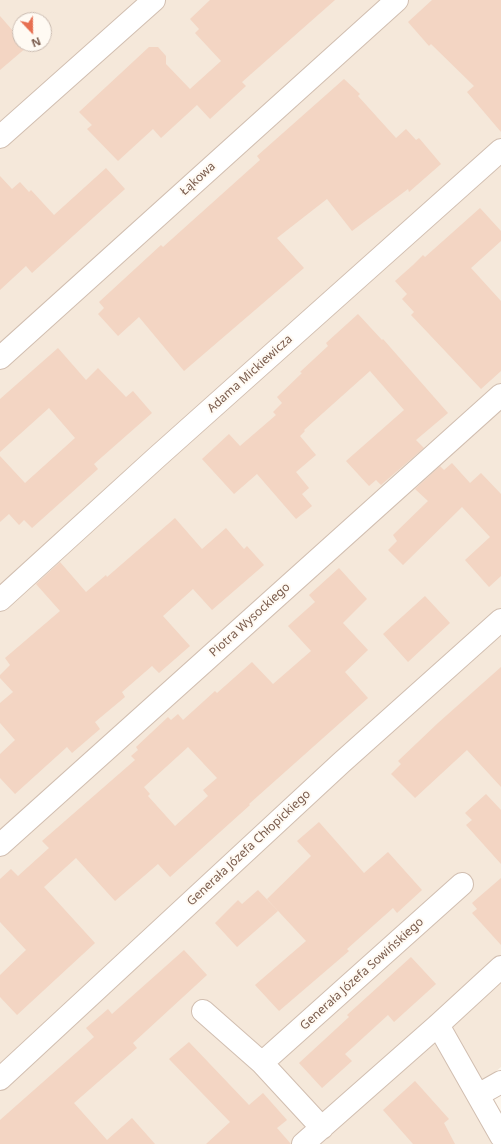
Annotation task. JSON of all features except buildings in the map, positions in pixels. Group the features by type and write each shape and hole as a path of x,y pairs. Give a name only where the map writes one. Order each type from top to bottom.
{"street":[{"path":"0,137 154,0"},
{"name":"Łąkowa","path":"0,358 397,0"},
{"name":"Adama Mickiewicza","path":"0,600 156,458 501,150"},
{"name":"Piotra Wysockiego","path":"0,845 501,395"},
{"name":"Generała Józefa Chłopickiego","path":"0,1079 341,763 501,620"},
{"name":"Generała Józefa Sowińskiego","path":"262,1063 462,884"},
{"path":"303,1144 438,1025 501,967"},
{"path":"203,1011 262,1063 322,1128"},
{"path":"438,1025 501,1136"},
{"path":"478,1095 501,1082"}],"shaded area":[{"path":"0,0 393,0 0,355"},
{"path":"403,0 501,0 501,391 0,840 0,364"},
{"path":"501,400 501,1067 473,1092 501,1144 0,1144 0,849"}]}
